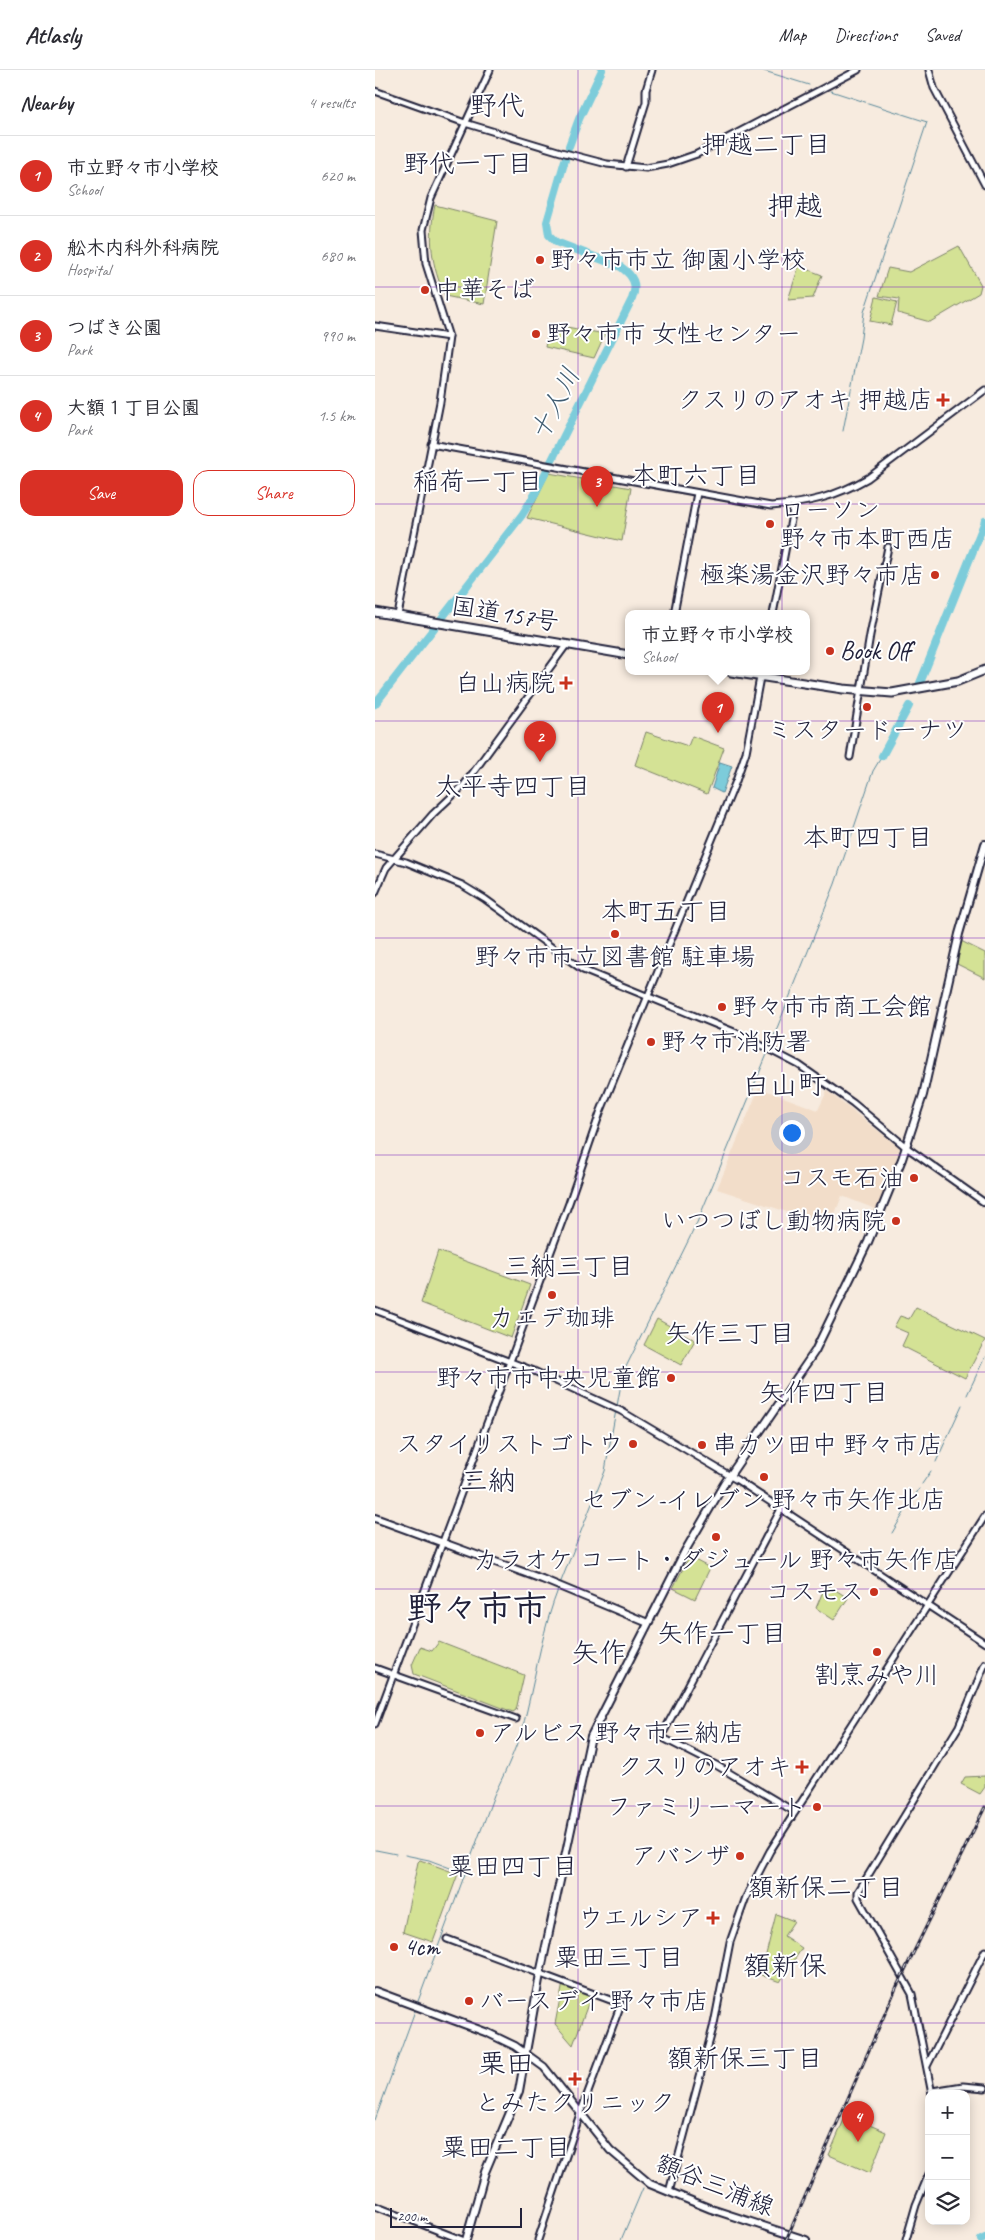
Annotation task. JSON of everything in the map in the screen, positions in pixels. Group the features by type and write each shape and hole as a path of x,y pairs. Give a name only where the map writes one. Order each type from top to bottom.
{"highway":[{"name":"国道157号","path":"375,612 625,653"},
{"path":"767,675 861,691 892,693 958,681 985,670"}],"main road":[{"path":"466,2240 485,2172 516,2101 540,1974 586,1752 591,1736 619,1684 648,1623 729,1476 815,1351 865,1249 905,1147 928,1076 959,934 985,844"},
{"path":"375,1518 559,1586 648,1623"},
{"name":"額谷三浦線","path":"375,1992 502,2039 545,2067 610,2150 641,2178 711,2209 806,2240"}],"street":[{"path":"398,615 446,368 449,337 426,264 423,230 431,198 490,70"},
{"path":"626,167 646,102 646,90 652,70"},
{"path":"375,91 465,123 561,152 626,167 646,168 668,164 697,154 858,70"},
{"path":"929,70 935,88 985,185"},
{"path":"375,326 449,337"},
{"path":"431,444 771,506 794,504 819,500 848,489 868,478 985,390"},
{"path":"675,610 697,493"},
{"path":"774,610 794,504"},
{"path":"850,757 888,547"},
{"path":"375,893 384,870 433,814 464,786 567,644"},
{"path":"375,1724 569,1203 600,1113 736,781 746,752 761,675"},
{"path":"375,854 437,874 462,885 485,898 583,970 768,1048 827,1083 905,1147 985,1204"},
{"path":"375,1310 509,1362 615,1408 729,1476 985,1642"},
{"path":"781,1509 661,1737 716,1765 795,1812"},
{"path":"669,2192 714,2024 730,1942 737,1920 762,1863 985,1516"},
{"path":"932,2090 912,1994 858,1898 857,1892 959,1726 968,1709 985,1664"},
{"path":"375,1668 516,1719"},
{"path":"447,1939 621,2004 580,2114 539,2240"},
{"path":"927,2066 985,1950"},
{"path":"942,2090 963,2086 985,2088"},
{"path":"905,2240 926,2180"},
{"path":"375,2206 462,2240"}],"shaded area":[{"path":"759,1088 818,1110 827,1091 900,1148 878,1210 842,1196 830,1226 717,1189"}],"green space":[{"path":"435,205 497,221 484,304 445,296 440,285 432,251 431,240"},
{"path":"959,246 981,285 979,293 930,322 898,313 899,299 879,296 888,268 909,272"},
{"path":"799,266 822,275 813,298 788,300"},
{"path":"876,297 897,302 891,325 870,321"},
{"path":"550,324 605,334 594,358 545,347"},
{"path":"549,473 631,488 622,541 527,518"},
{"path":"646,732 688,746 692,736 724,748 707,794 635,765"},
{"path":"961,941 985,953 985,978 957,964"},
{"path":"438,1251 530,1285 511,1338 421,1303"},
{"path":"916,1307 985,1340 965,1378 902,1346 908,1333 894,1327 900,1316 909,1319"},
{"path":"657,1319 695,1340 681,1365 644,1345"},
{"path":"689,1557 710,1568 695,1599 673,1588"},
{"path":"826,1584 848,1598 834,1620 816,1608"},
{"path":"439,1642 524,1675 516,1710 513,1712 414,1674 412,1665 420,1647 432,1651"},
{"path":"985,1776 985,1787 980,1794 961,1784 965,1777"},
{"path":"420,1860 458,1874 433,1942 403,1932"},
{"path":"776,1914 794,1921 784,1936 802,1948 780,1982 761,1975"},
{"path":"563,1983 592,1993 573,2045 555,2024"},
{"path":"846,2115 886,2132 870,2173 829,2155"}],"water":[{"path":"720,762 732,766 722,793 712,788"}],"waterway":[{"name":"十人川","path":"569,146 579,119 602,70"},
{"path":"761,70 809,85"},
{"path":"831,91 927,122 864,312 861,338 843,431"},
{"name":"十人川","path":"375,704 522,515 535,494 634,294 633,281 629,274 621,267 556,242 549,235 547,222 565,160"},
{"path":"918,688 985,521"},
{"path":"882,756 909,706"},
{"path":"769,1048 835,884 873,771 882,756"},
{"path":"617,1406 623,1373 696,1225 768,1052"},
{"path":"967,1395 985,1357"},
{"path":"936,1462 962,1405"},
{"path":"560,1584 605,1471 616,1410"},
{"path":"922,1484 931,1471"},
{"path":"908,1507 919,1489"},
{"path":"892,1533 904,1513"},
{"path":"417,2004 494,1795 509,1764 521,1731 544,1632 559,1587"},
{"path":"376,1850 396,1854"},
{"path":"405,1855 429,1860 466,1874"},
{"path":"375,2120 416,2008"},
{"path":"621,2240 643,2188"},
{"path":"981,2240 985,2238"}],"railway":[{"path":"786,2240 897,1986 985,1807"}],"place":[{"name":"野々市市立 御園小学校","path":"540,260"},
{"name":"中華そば","path":"425,290"},
{"name":"野々市市 女性センター","path":"536,334"},
{"name":"クスリのアオキ 押越店","path":"943,400"},
{"name":"つばき公園","path":"597,507"},
{"name":"ローソン 野々市本町西店","path":"770,524"},
{"name":"極楽湯金沢野々市店","path":"935,575"},
{"name":"Book Off","path":"830,651"},
{"name":"白山病院","path":"566,683"},
{"name":"ミスタードーナツ","path":"867,707"},
{"name":"市立野々市小学校","path":"718,733"},
{"name":"舩木内科外科病院","path":"540,762"},
{"name":"野々市市立図書館 駐車場","path":"615,934"},
{"name":"野々市市商工会館","path":"722,1007"},
{"name":"野々市消防署","path":"651,1042"},
{"name":"コスモ石油","path":"914,1178"},
{"name":"いつつぼし動物病院","path":"896,1221"},
{"name":"カエデ珈琲","path":"552,1295"},
{"name":"野々市市中央児童館","path":"671,1378"},
{"name":"スタイリストゴトウ","path":"633,1444"},
{"name":"串カツ田中 野々市店","path":"702,1445"},
{"name":"セブン-イレブン 野々市矢作北店","path":"764,1477"},
{"name":"カラオケ コート・ダジュール 野々市矢作店","path":"716,1537"},
{"name":"コスモス","path":"874,1592"},
{"name":"割烹みや川","path":"877,1652"},
{"name":"アルビス 野々市三納店","path":"480,1733"},
{"name":"クスリのアオキ","path":"802,1767"},
{"name":"ファミリーマート","path":"817,1807"},
{"name":"アバンザ","path":"740,1856"},
{"name":"ウエルシア","path":"713,1918"},
{"name":"4cm","path":"394,1947"},
{"name":"バースデイ 野々市店","path":"469,2001"},
{"name":"とみたクリニック","path":"575,2079"},
{"name":"大額１丁目公園","path":"858,2142"}],"district":[{"name":"野代","path":"497,105"},
{"name":"押越二丁目","path":"766,144"},
{"name":"野代一丁目","path":"468,163"},
{"name":"押越","path":"795,205"},
{"name":"本町六丁目","path":"696,475"},
{"name":"稲荷一丁目","path":"478,481"},
{"name":"太平寺四丁目","path":"513,786"},
{"name":"本町四丁目","path":"868,837"},
{"name":"本町五丁目","path":"666,911"},
{"name":"白山町","path":"784,1084"},
{"name":"三納三丁目","path":"569,1266"},
{"name":"矢作三丁目","path":"730,1333"},
{"name":"矢作四丁目","path":"824,1392"},
{"name":"三納","path":"488,1480"},
{"name":"野々市市","path":"477,1608"},
{"name":"矢作一丁目","path":"722,1633"},
{"name":"矢作","path":"599,1652"},
{"name":"粟田四丁目","path":"513,1866"},
{"name":"額新保二丁目","path":"826,1887"},
{"name":"粟田三丁目","path":"619,1957"},
{"name":"額新保","path":"785,1965"},
{"name":"額新保三丁目","path":"745,2058"},
{"name":"栗田","path":"506,2063"},
{"name":"粟田二丁目","path":"506,2147"}]}
